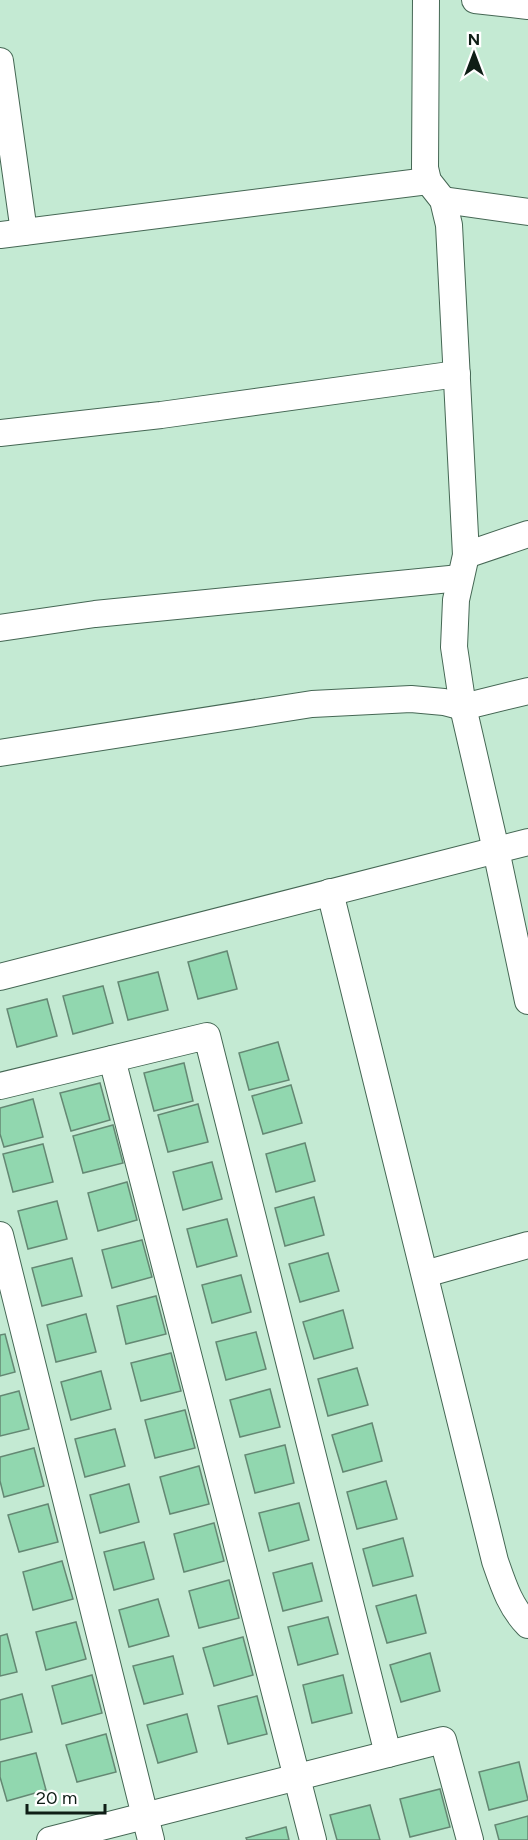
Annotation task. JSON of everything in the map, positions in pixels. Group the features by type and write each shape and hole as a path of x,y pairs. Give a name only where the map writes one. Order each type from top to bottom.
{"street":[{"path":"426,0 425,168 449,225 457,374 463,566 456,600 454,647 463,707 528,1001"},
{"path":"475,0 528,6"},
{"path":"0,61 12,233 435,190 528,212"},
{"path":"0,433 161,415 457,374"},
{"path":"0,628 463,566 528,534"},
{"path":"0,753 312,704 411,699 444,702 463,707 528,692"},
{"path":"0,977 528,842"},
{"path":"330,892 495,1561 505,1590 518,1615 528,1625"},
{"path":"0,1086 207,1036 388,1754"},
{"path":"112,1059 313,1840"},
{"path":"0,1235 148,1828"},
{"path":"425,1274 528,1245"},
{"path":"50,1840 148,1828 297,1777 443,1740 470,1840"}],"building":[{"path":"227,951 237,989 198,999 188,962"},
{"path":"158,972 168,1010 128,1020 118,982"},
{"path":"103,986 113,1023 73,1034 63,996"},
{"path":"47,999 57,1036 17,1047 7,1009"},
{"path":"278,1042 289,1080 249,1090 239,1053"},
{"path":"184,1063 193,1101 154,1111 144,1073"},
{"path":"100,1083 110,1120 71,1131 60,1093"},
{"path":"291,1085 302,1123 263,1134 252,1096"},
{"path":"33,1099 43,1137 4,1147 0,1134 0,1108"},
{"path":"198,1104 208,1142 168,1152 158,1115"},
{"path":"113,1125 123,1163 83,1173 73,1136"},
{"path":"305,1143 315,1181 276,1192 266,1154"},
{"path":"43,1144 53,1182 13,1192 3,1154"},
{"path":"212,1162 222,1199 183,1210 173,1172"},
{"path":"127,1182 137,1220 98,1231 88,1193"},
{"path":"314,1197 324,1235 285,1246 275,1208"},
{"path":"57,1201 67,1239 28,1249 18,1211"},
{"path":"227,1219 237,1256 197,1267 187,1229"},
{"path":"142,1240 152,1277 112,1288 102,1250"},
{"path":"328,1253 339,1291 300,1302 289,1264"},
{"path":"72,1258 82,1296 42,1306 32,1268"},
{"path":"241,1275 251,1312 212,1323 202,1285"},
{"path":"156,1296 166,1334 126,1344 117,1306"},
{"path":"343,1310 353,1348 314,1359 303,1322"},
{"path":"86,1314 96,1352 56,1362 47,1325"},
{"path":"256,1332 266,1369 226,1380 216,1342"},
{"path":"5,1334 15,1372 0,1376 0,1335"},
{"path":"171,1353 181,1391 141,1401 131,1363"},
{"path":"357,1368 368,1405 328,1416 318,1379"},
{"path":"101,1371 111,1409 71,1420 61,1382"},
{"path":"270,1389 280,1427 240,1437 230,1400"},
{"path":"19,1391 29,1429 0,1436 0,1396"},
{"path":"185,1410 195,1448 155,1458 145,1420"},
{"path":"372,1423 382,1461 343,1472 332,1435"},
{"path":"115,1429 125,1466 85,1477 75,1439"},
{"path":"285,1445 294,1483 255,1493 245,1455"},
{"path":"34,1448 44,1486 4,1497 0,1481 0,1457"},
{"path":"199,1466 209,1504 170,1514 160,1477"},
{"path":"386,1481 397,1519 357,1529 347,1492"},
{"path":"129,1484 139,1522 100,1533 90,1495"},
{"path":"299,1503 309,1540 269,1551 259,1513"},
{"path":"48,1504 58,1542 19,1552 8,1515"},
{"path":"214,1523 224,1561 184,1572 174,1534"},
{"path":"403,1538 413,1576 373,1586 363,1549"},
{"path":"144,1542 154,1579 114,1590 104,1552"},
{"path":"62,1561 73,1599 33,1610 23,1572"},
{"path":"312,1563 322,1601 283,1611 273,1573"},
{"path":"229,1580 239,1618 199,1628 189,1591"},
{"path":"416,1595 426,1633 387,1643 376,1606"},
{"path":"158,1599 169,1636 129,1647 119,1610"},
{"path":"328,1617 338,1654 298,1665 288,1627"},
{"path":"76,1622 86,1659 46,1670 36,1632"},
{"path":"7,1634 17,1672 0,1676 0,1636"},
{"path":"243,1637 253,1675 214,1686 203,1648"},
{"path":"430,1653 440,1691 401,1702 390,1665"},
{"path":"173,1656 183,1694 144,1704 133,1666"},
{"path":"92,1675 102,1713 62,1724 52,1686"},
{"path":"343,1675 352,1713 312,1723 303,1685"},
{"path":"22,1694 32,1732 0,1740 0,1700"},
{"path":"257,1696 267,1734 228,1744 218,1706"},
{"path":"187,1714 197,1752 158,1763 147,1725"},
{"path":"106,1734 116,1772 77,1782 66,1745"},
{"path":"36,1753 46,1790 7,1801 0,1777 0,1762"},
{"path":"519,1762 528,1800 489,1810 479,1772"},
{"path":"440,1789 450,1827 410,1837 400,1799"},
{"path":"370,1805 380,1840 337,1840 330,1815"},
{"path":"528,1816 528,1840 499,1840 495,1825"},
{"path":"286,1827 289,1840 247,1840 246,1838"}]}
